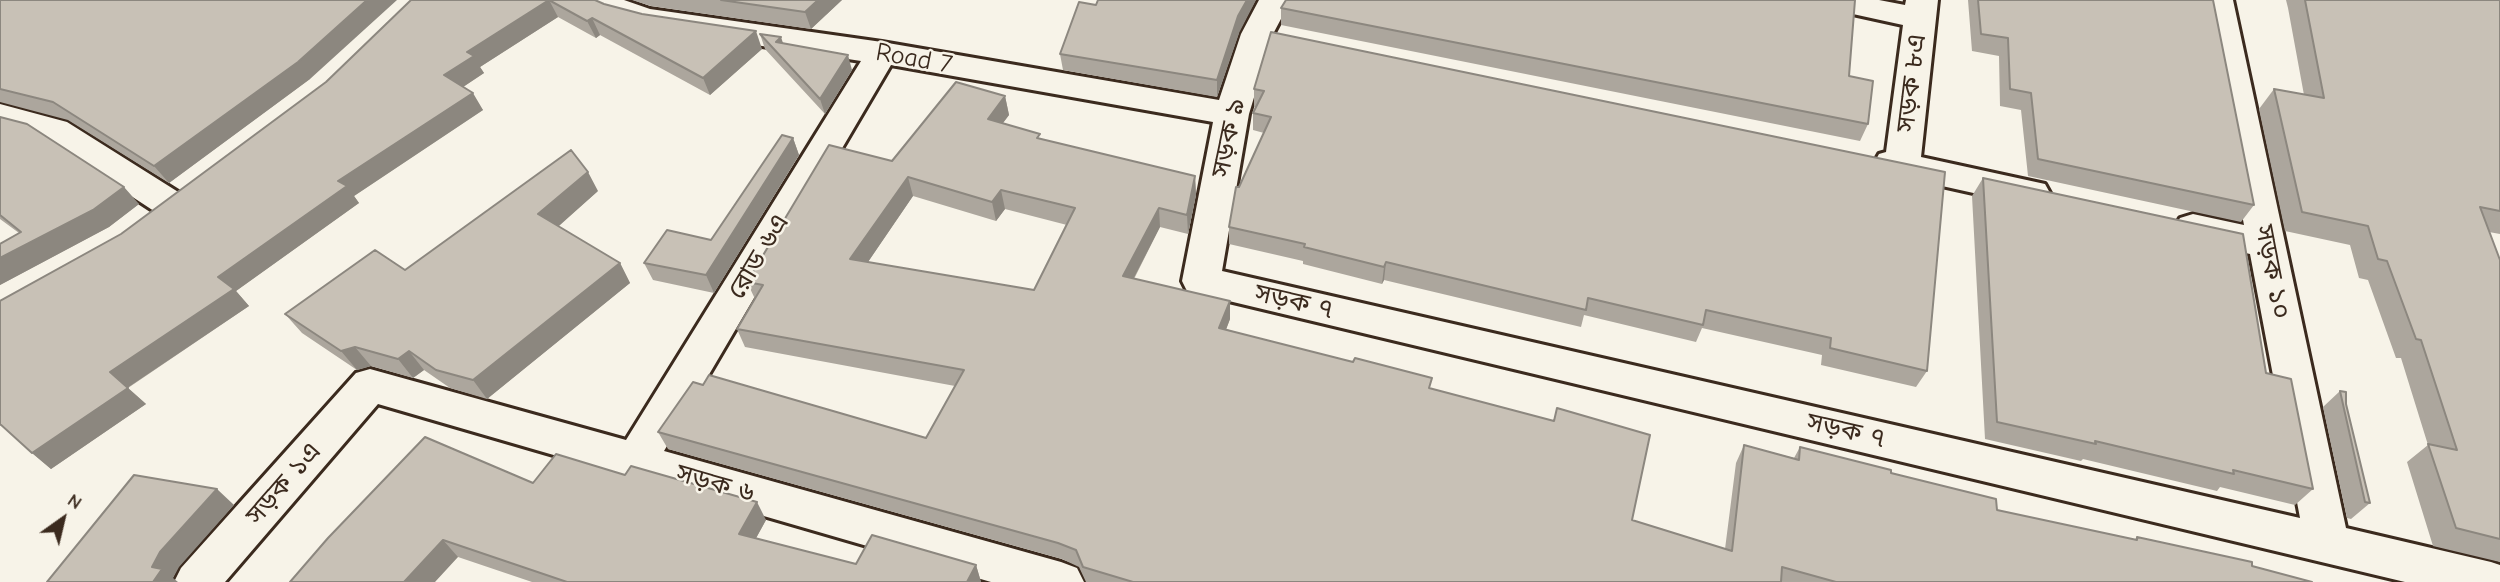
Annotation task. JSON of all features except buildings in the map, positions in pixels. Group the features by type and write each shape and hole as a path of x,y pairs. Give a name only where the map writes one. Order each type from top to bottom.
{"street":[{"name":"Road 7","path":"598,0 623,12 650,19 882,53 1232,114"},
{"name":"সড়ক ৯","path":"1202,281 1232,114 1270,37 1275,0"},
{"path":"1832,0 1921,9"},
{"name":"সড়ক ১০","path":"2217,0 2327,544"},
{"name":"সড়ক ৮এ","path":"1902,165 1921,9"},
{"name":"রোড ৬এ","path":"636,461 882,53"},
{"path":"0,116 55,130 181,196 141,225"},
{"path":"1862,157 2064,200"},
{"path":"2158,220 2266,244"},
{"name":"সড়ক ৭","path":"1202,281 2491,582"},
{"name":"সড়ক ৬","path":"370,385 1060,582"},
{"name":"সড়ক ১এ","path":"197,582 370,385"}]}
